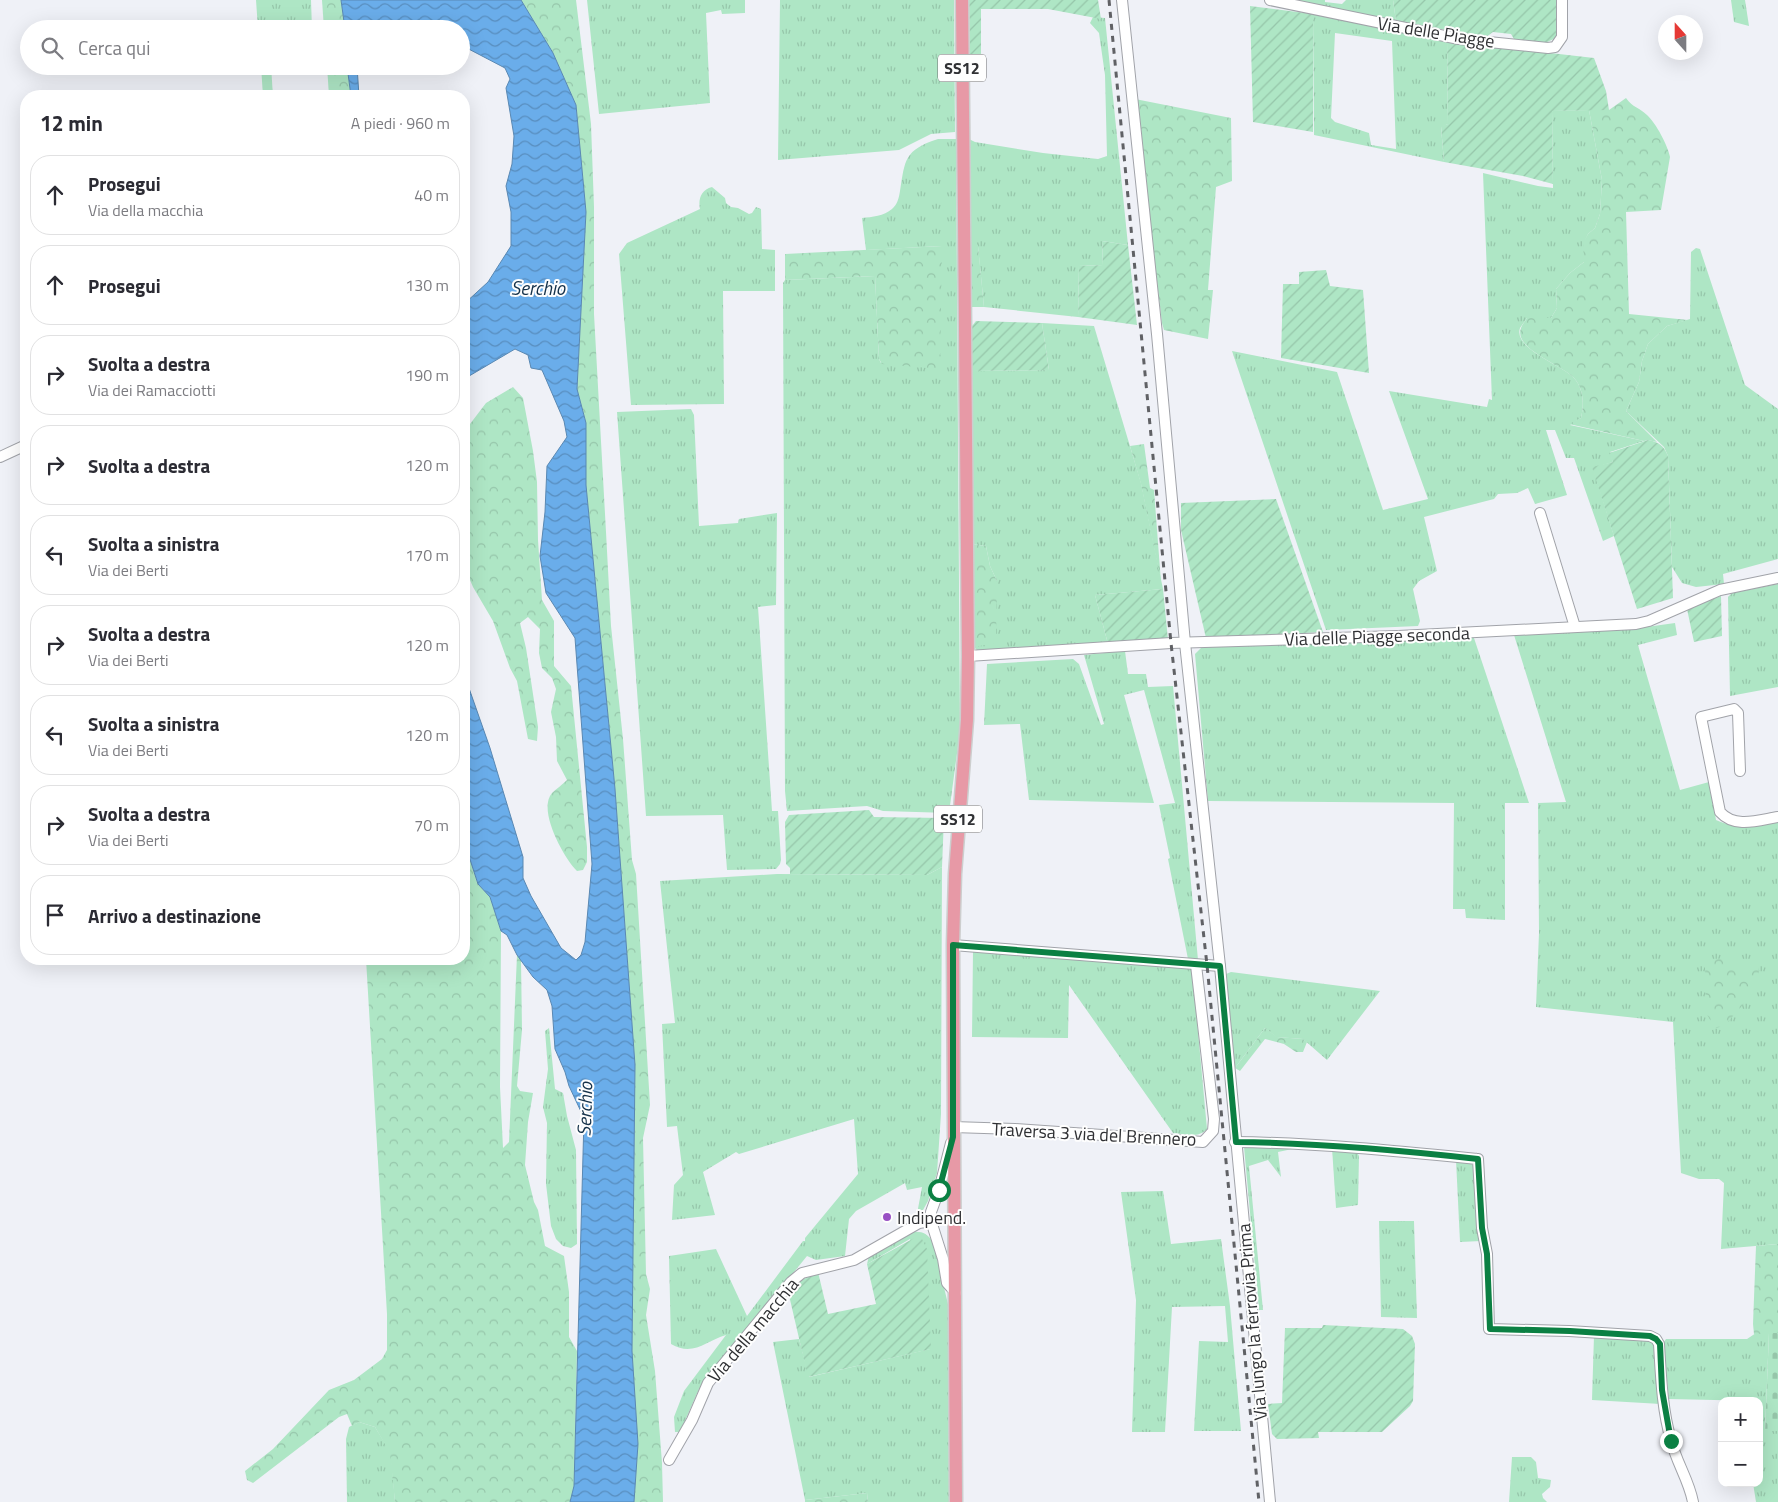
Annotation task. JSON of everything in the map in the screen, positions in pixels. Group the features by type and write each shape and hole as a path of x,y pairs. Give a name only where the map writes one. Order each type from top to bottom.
{"main road":[{"name":"SS12","path":"956,1502 953,945 955,874 967,720 968,656 962,0"}],"street":[{"name":"Via lungo la ferrovia Prima","path":"1122,0 1157,334 1185,643 1220,966 1270,1502"},
{"name":"Via delle Piagge","path":"1270,0 1459,39 1548,48 1555,47 1562,37 1562,0"},
{"path":"0,457 20,447"},
{"path":"1540,513 1575,627"},
{"name":"Via delle Piagge seconda","path":"968,656 1185,643 1636,624 1649,621 1720,590 1778,578"},
{"path":"1740,771 1738,712 1734,709 1701,717 1720,812 1738,823 1778,817"},
{"path":"953,945 1220,966"},
{"name":"Traversa 3 via del Brennero","path":"953,1132 1015,1128 1203,1142 1213,1131 1214,1119 1196,965"},
{"path":"953,1132 939,1190 931,1212 931,1221 943,1259 947,1283 956,1293"},
{"path":"1236,1142 1361,1147 1478,1159 1482,1228 1487,1254 1490,1329 1570,1331 1650,1336 1656,1339 1660,1344 1662,1390 1671,1441 1693,1502"},
{"name":"Via della macchia","path":"668,1460 692,1420 708,1383 791,1282 802,1273 854,1260 919,1223 931,1221"}],"green space":[{"path":"256,0 311,0 312,20 257,20"},
{"path":"322,0 341,0 344,20 323,20"},
{"path":"521,0 576,0 591,124 594,207 594,314 611,626 623,739 632,860 636,874 650,1105 643,1138 646,1274 650,1289 646,1315 655,1371 663,1502 634,1502 638,1444 632,1351 635,1065 615,789 586,485 586,423 577,389 586,212 576,105 553,53"},
{"path":"587,0 745,0 745,13 722,14 721,10 706,13 710,103 599,114"},
{"path":"780,0 954,0 955,132 931,134 899,150 778,160"},
{"path":"969,0 1098,0 1101,19 1048,9 981,9 981,69 970,67"},
{"path":"1293,0 1325,0 1325,2 1342,4 1346,0 1393,0 1396,21"},
{"path":"1393,0 1556,0 1558,28 1556,38 1545,43 1514,39 1511,34 1493,32 1486,37 1396,21"},
{"path":"1731,0 1745,0 1749,26 1734,22"},
{"path":"1250,6 1313,14 1313,132 1253,122"},
{"path":"1313,14 1447,41 1448,124 1441,127 1444,162 1314,135","holes":["1335,33 1392,41 1396,149 1371,145 1369,133 1335,122 1331,118"]},
{"path":"1093,17 1105,18 1128,245 1102,241 1103,265 1079,266 1078,317 984,307 978,246 968,244 969,139 975,142 1043,153 1098,159 1107,156 1105,75 1099,33 1090,23"},
{"path":"1447,41 1594,58 1606,91 1609,110 1552,111 1553,184 1523,176 1444,162 1441,126 1448,124"},
{"path":"262,75 272,75 273,90 263,90"},
{"path":"328,75 348,75 350,90 329,90"},
{"path":"1626,98 1654,123 1670,157 1661,210 1626,212 1629,314 1688,320 1667,326 1648,344 1642,361 1639,382 1626,411 1657,442 1644,441 1569,424 1581,418 1583,408 1580,387 1568,373 1531,350 1520,336 1521,328 1527,318 1551,318 1557,308 1556,289 1570,273 1584,262 1583,243 1588,234 1595,228 1600,214 1602,180 1589,110 1609,110"},
{"path":"1135,99 1231,118 1232,181 1216,187 1208,290 1213,290 1208,339 1164,330"},
{"path":"1589,110 1602,180 1600,214 1595,228 1588,234 1584,243 1584,262 1570,273 1556,289 1557,308 1551,318 1527,318 1520,328 1520,336 1531,350 1568,373 1580,387 1583,403 1581,418 1570,425 1644,441 1610,452 1613,462 1593,468 1614,536 1603,541 1574,458 1566,458 1555,430 1546,430 1567,495 1535,504 1528,488 1517,493 1498,494 1494,499 1424,517 1437,571 1419,581 1413,589 1420,621 1418,626 1326,630 1232,351 1337,372 1383,510 1428,499 1389,391 1487,407 1489,399 1492,400 1483,173 1553,188 1552,111"},
{"path":"938,139 956,139 960,731 949,813 883,811 867,806 787,811 785,791 783,283 785,280 875,276 879,359 881,363 942,246 866,250 862,218 882,215 894,207 898,199 903,171 908,158 918,147"},
{"path":"712,187 725,198 726,203 731,207 738,208 749,214 756,207 761,209 762,249 775,250 775,291 723,291 724,404 631,405 619,254 627,243 700,209 701,195 705,190"},
{"path":"1102,241 1128,245 1137,325 1078,317 1079,266 1103,265"},
{"path":"968,244 978,245 984,307 969,307"},
{"path":"942,246 940,369 882,364 879,359 875,276 785,280 785,254"},
{"path":"1696,248 1700,249 1745,385 1778,409 1778,559 1723,574 1724,584 1696,587 1682,583 1672,567 1668,456 1664,447 1626,411 1639,382 1642,361 1648,344 1667,326 1690,319 1691,252"},
{"path":"1326,270 1330,286 1363,290 1369,373 1281,358 1283,284 1299,284 1299,272"},
{"path":"976,321 1042,323 1049,370 972,371 972,326"},
{"path":"1042,323 1094,326 1141,483 1163,589 1095,595 1108,644 978,651 974,647 997,581 990,566 986,546 971,544 972,371 1049,370"},
{"path":"513,387 523,398 537,482 542,600 554,621 554,666 571,686 587,847 587,862 583,870 577,871 559,845 548,811 548,801 552,793 567,780 557,761 556,737 551,712 556,689 552,678 542,668 539,653 540,629 528,617 520,623 526,648 538,727 537,741 528,739 517,681 510,668 493,621 470,580 470,424 486,403"},
{"path":"691,409 694,415 699,526 738,523 739,519 777,513 776,605 758,607 772,811 778,811 781,860 776,869 727,870 723,815 646,816 617,412"},
{"path":"1648,440 1661,445 1668,456 1673,598 1637,609 1592,467 1613,462 1609,453"},
{"path":"1144,444 1150,488 1154,490 1161,582 1141,484 1130,446"},
{"path":"1276,499 1323,632 1206,638 1181,530 1181,503"},
{"path":"971,544 986,546 990,566 997,581 996,643 974,647"},
{"path":"1778,584 1778,687 1730,696 1728,597 1732,593"},
{"path":"1163,589 1168,640 1108,644 1095,595"},
{"path":"1721,596 1722,636 1694,642 1687,609"},
{"path":"1675,623 1677,635 1638,645 1680,790 1709,782 1716,820 1724,823 1747,826 1778,820 1778,1244 1721,1249 1724,1183 1719,1179 1699,1179 1681,1173 1673,1022 1536,1007 1539,933 1538,803 1566,802 1514,635 1632,629"},
{"path":"1473,635 1529,803 1505,803 1505,920 1466,918 1465,909 1453,909 1454,803 1208,801 1195,654 1203,646"},
{"path":"1125,651 1128,674 1146,674 1148,687 1173,686 1198,960 1188,959 1168,859 1170,858 1159,805 1175,803 1144,690 1124,695 1154,803 1029,800 1020,724 984,725 987,664 1073,659 1079,664 1101,725 1104,724 1084,655"},
{"path":"869,810 874,817 944,818 942,867 927,875 790,874 790,868 786,864 785,822 789,815"},
{"path":"470,859 478,884 490,897 501,931 500,1087 503,1148 509,1142 517,955 521,960 522,1030 517,1086 520,1091 533,1093 528,1122 525,1165 534,1202 538,1210 545,1246 564,1256 569,1292 569,1337 577,1351 574,1486 570,1502 395,1502 390,1453 375,1427 359,1422 352,1426 347,1414 339,1417 253,1483 247,1480 245,1471 273,1449 329,1390 354,1380 382,1359 387,1350 387,1314 366,965 470,965"},
{"path":"942,867 941,1114 937,1173 928,1201 923,1210 917,1214 922,1187 907,1190 905,1183 856,1211 849,1219 845,1256 816,1260 807,1256 699,1389 680,1432 675,1432 674,1417 684,1391 726,1335 693,1348 679,1348 671,1344 669,1256 716,1249 747,1316 803,1241 805,1241 805,1238 858,1174 854,1119 739,1154 736,1152 703,1172 715,1215 672,1220 674,1185 683,1175 677,1126 667,1127 662,1024 675,1023 660,881 777,874 927,875"},
{"path":"973,951 1192,967 1207,1129 1195,1135 1173,1133 1069,985 1068,1038 972,1037"},
{"path":"1727,958 1731,966 1759,965 1758,988 1724,1026 1715,1028 1706,1013 1705,963 1709,960"},
{"path":"1231,972 1380,991 1327,1060 1303,1039 1276,1037 1265,1028 1235,1068 1226,974"},
{"path":"549,1028 555,1089 563,1093 576,1150 577,1244 571,1248 563,1246 556,1239 551,1226 546,1184 547,1123 543,1107 548,1069 545,1031"},
{"path":"1265,1028 1277,1037 1303,1039 1307,1042 1303,1052 1296,1052 1284,1044 1265,1039 1240,1071 1235,1068"},
{"path":"1244,1147 1297,1148 1278,1152 1281,1177 1268,1160 1249,1166 1263,1310 1259,1310"},
{"path":"1332,1148 1357,1152 1359,1156 1358,1205 1336,1208"},
{"path":"1456,1160 1468,1162 1476,1170 1481,1241 1460,1242"},
{"path":"1163,1191 1171,1244 1221,1239 1230,1306 1241,1431 1194,1431 1199,1341 1228,1342 1225,1306 1172,1307 1165,1432 1132,1432 1136,1300 1121,1192"},
{"path":"1379,1221 1414,1221 1417,1318 1381,1317"},
{"path":"912,1232 924,1233 933,1242 948,1304 949,1502 868,1502 867,1493 805,1500 773,1342 799,1339 809,1377 930,1349 910,1239 867,1264 869,1256"},
{"path":"916,1237 922,1239 927,1249 931,1349 808,1377 788,1291 796,1283 818,1272 828,1314 876,1304 867,1264"},
{"path":"1778,1244 1778,1333 1754,1334 1756,1246"},
{"path":"1323,1325 1403,1329 1412,1336 1415,1344 1413,1401 1382,1432 1318,1432 1319,1438 1277,1439 1272,1434 1268,1404 1282,1403 1285,1328 1322,1328"},
{"path":"1756,1333 1769,1333 1765,1430 1778,1431 1778,1502 1756,1502 1754,1487 1763,1487 1763,1397 1718,1397 1718,1400 1669,1399 1663,1343 1666,1339 1747,1339"},
{"path":"1769,1333 1778,1333 1778,1431 1765,1431"},
{"path":"1594,1335 1648,1339 1656,1345 1661,1404 1592,1400"},
{"path":"359,1422 375,1427 391,1453 395,1502 347,1502 346,1439 349,1427"},
{"path":"1512,1457 1531,1457 1536,1462 1538,1478 1551,1480 1550,1487 1542,1494 1547,1502 1509,1502"},
{"path":"867,1493 868,1502 805,1502 805,1500"}],"water":[{"name":"Serchio","path":"341,0 521,0 553,53 576,105 586,212 577,389 586,423 586,485 615,789 635,1065 632,1351 638,1444 634,1502 570,1502 574,1486 584,1118 555,1049 552,1006 547,990 533,977 517,955 507,935 501,931 490,897 478,884 470,859 470,691 490,748 523,857 523,878 531,896 561,948 576,960 581,955 585,942 592,864 575,638 546,593 540,556 545,512 547,466 567,437 564,421 542,370 531,368 528,355 515,349 470,375 470,298 488,282 511,246 511,212 506,186 512,164 514,136 506,88 510,79 505,68 470,50 470,20 344,20"},
{"path":"348,75 358,75 359,90 350,90"}],"railway":[{"path":"1109,0 1171,643 1207,965 1259,1502"}],"place":[{"name":"Indipend.","path":"887,1217"}],"route":[{"path":"939,1190 953,1137 953,945 1220,966 1236,1142 1361,1147 1393,1152 1478,1159 1482,1228 1487,1254 1490,1329 1570,1331 1650,1336 1656,1339 1660,1344 1662,1390 1671,1441"}]}
